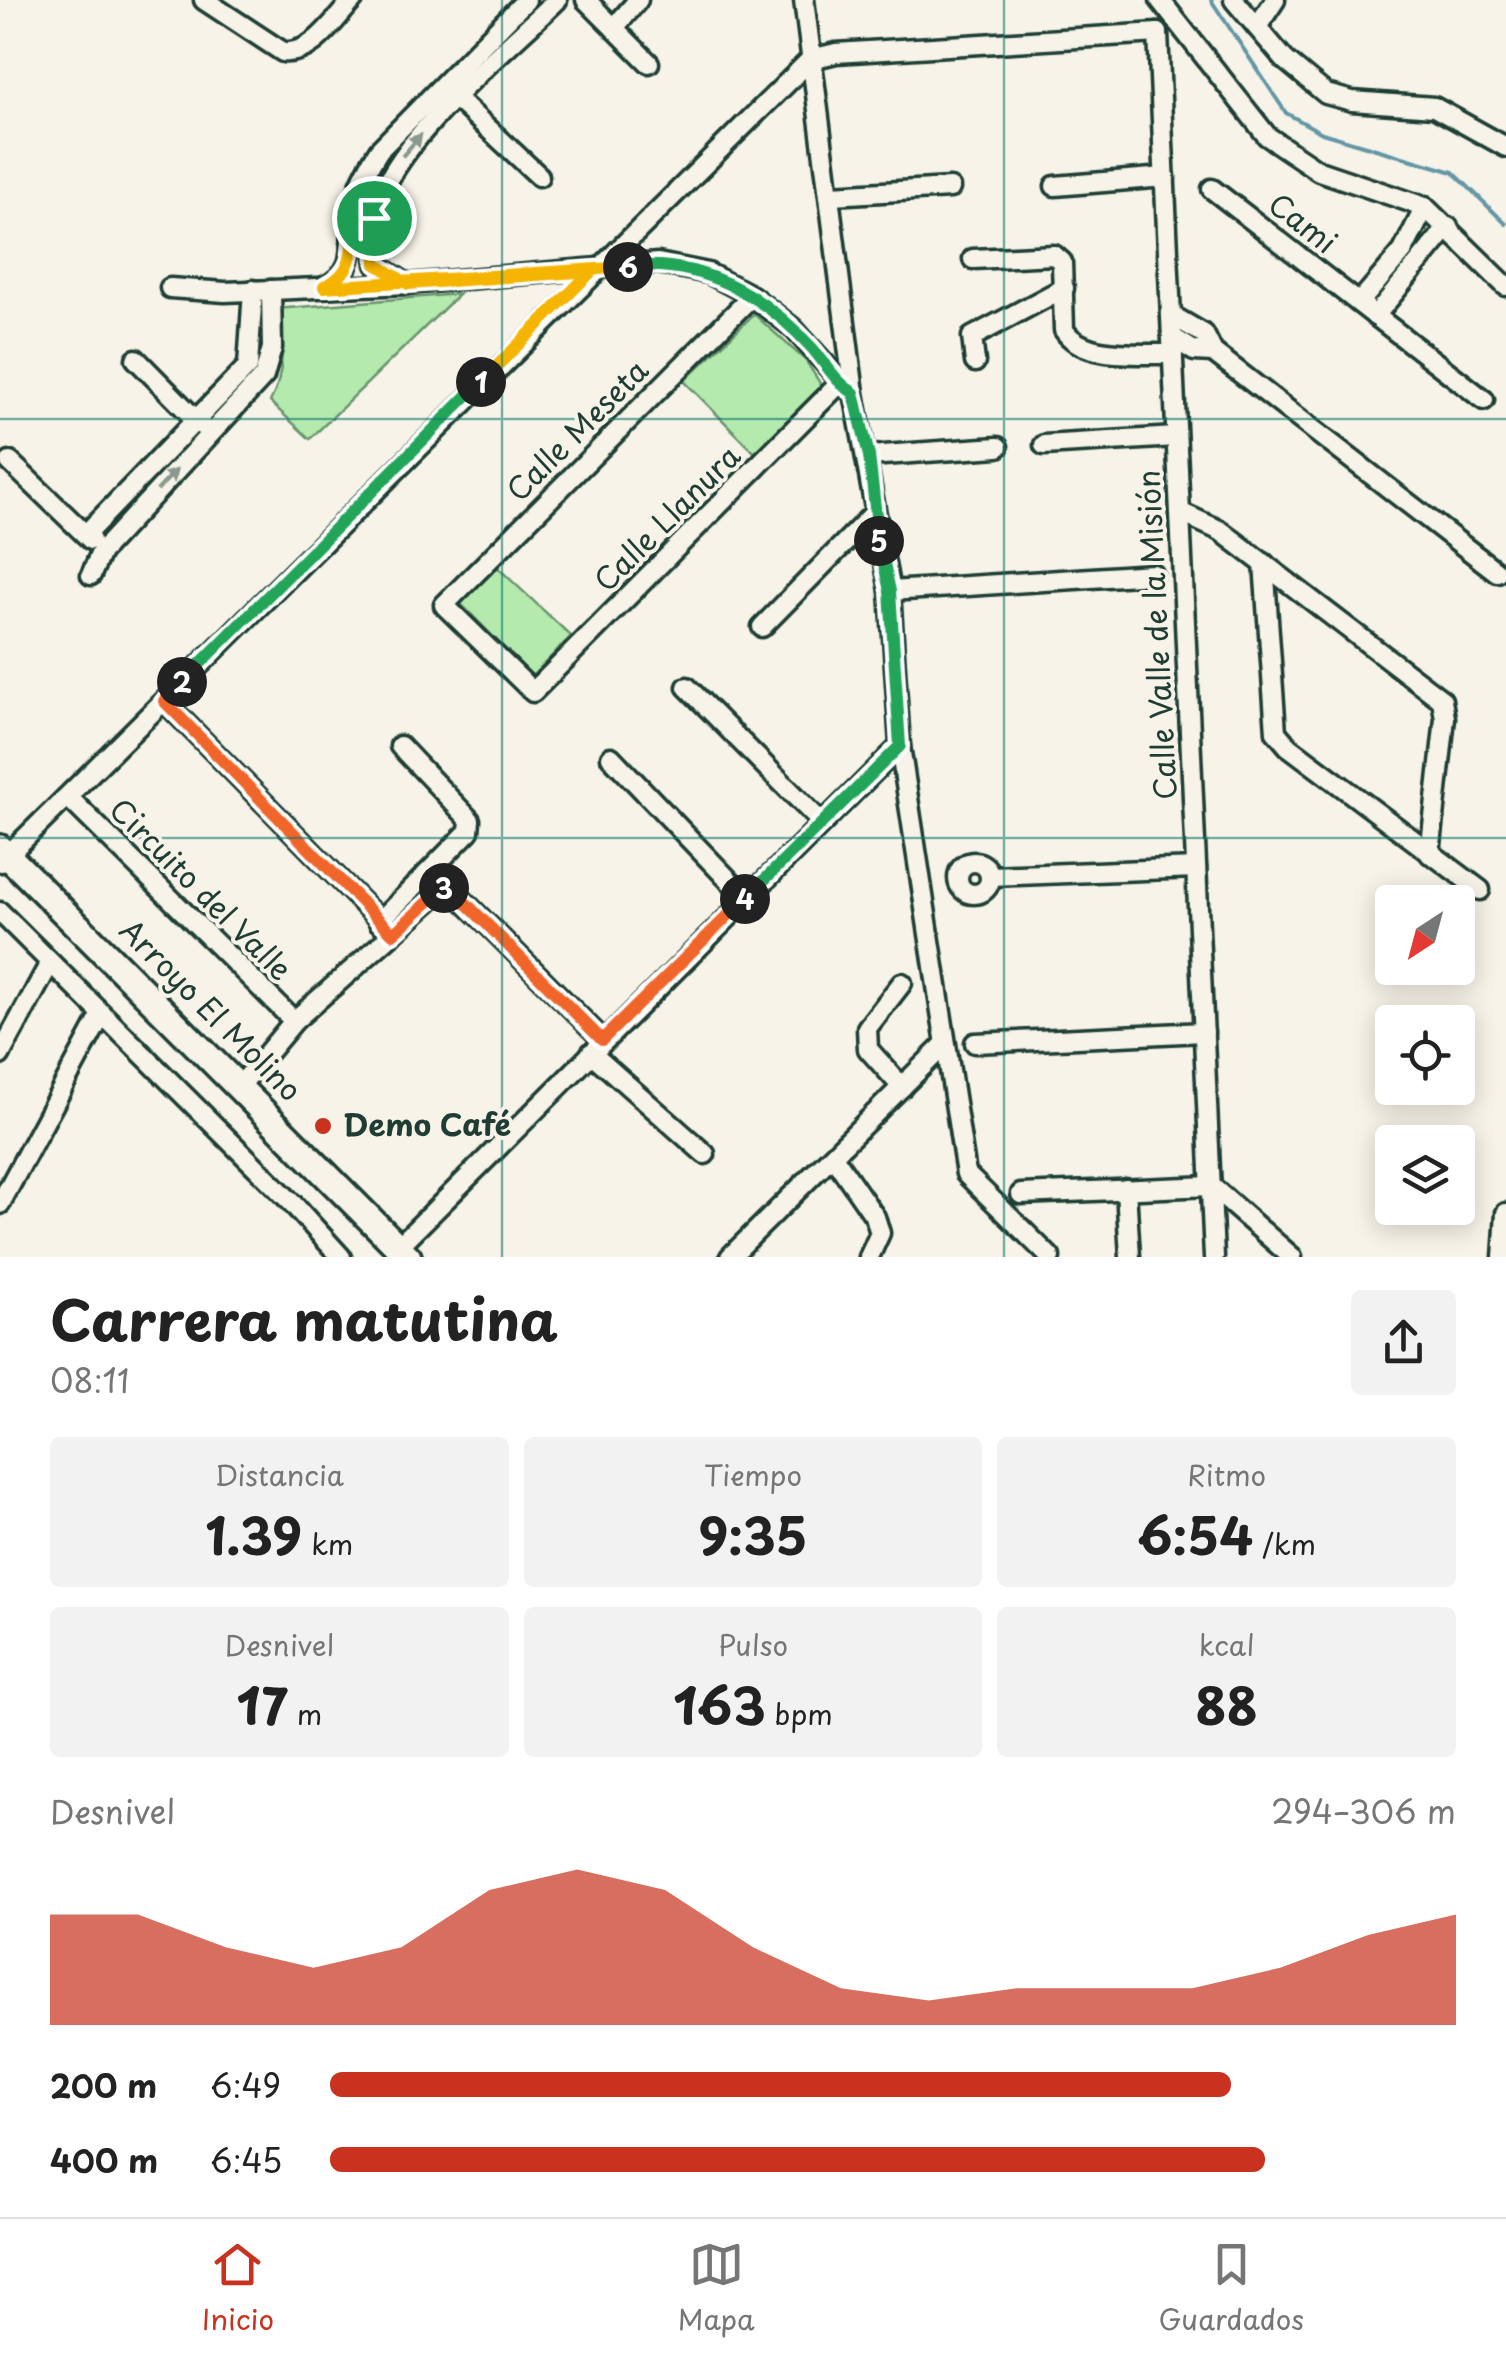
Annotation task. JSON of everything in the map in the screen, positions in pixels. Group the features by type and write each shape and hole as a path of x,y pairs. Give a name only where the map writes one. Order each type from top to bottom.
{"street":[{"path":"204,0 283,52 294,53 308,48 352,0"},
{"path":"324,287 345,276 352,261 353,214 362,176 379,150 526,0"},
{"path":"408,284 376,264 374,218 399,160 556,0"},
{"path":"586,0 649,63"},
{"path":"614,28 638,0"},
{"path":"804,0 832,195 847,389 869,456 874,514 890,591 900,746 966,1174 1050,1257"},
{"path":"1160,0 1244,113 1280,147 1319,171 1425,207 1506,286"},
{"path":"1234,0 1306,82 1326,94 1434,107 1506,147"},
{"path":"1257,27 1275,0"},
{"path":"2,855 68,797 592,271 810,59 836,53 1158,33 1176,20"},
{"name":"Calle Valle de la Misión","path":"1158,33 1214,1257"},
{"path":"441,84 539,176"},
{"path":"1055,186 1165,177"},
{"path":"832,195 950,188"},
{"name":"Cami","path":"1212,190 1484,400"},
{"path":"1358,303 1403,251 1425,207"},
{"path":"353,214 374,218"},
{"path":"1375,316 1448,226"},
{"path":"973,259 1054,255 1062,262 1064,330 1084,348 1130,352 1172,346 1212,352"},
{"path":"170,288 262,290 408,284 658,263 708,274 752,296 792,328 847,389"},
{"path":"974,362 972,336 1064,288"},
{"path":"90,575 101,552 208,435 272,348 262,290"},
{"name":"Calle Meseta","path":"533,692 444,605 752,296"},
{"path":"1171,315 1204,334 1212,352 1497,572"},
{"path":"136,359 208,435"},
{"path":"86,534 195,417 256,371"},
{"name":"Calle Llanura","path":"533,692 847,389"},
{"path":"1044,444 1176,437"},
{"path":"869,456 998,446"},
{"path":"10,462 101,552"},
{"path":"1180,505 1212,517 1221,531 1442,700 1444,718 1430,854"},
{"path":"762,627 874,514"},
{"path":"1264,564 1276,732 1288,746 1480,890"},
{"path":"890,591 1153,574"},
{"path":"686,688 820,821"},
{"path":"164,701 386,928 469,831 470,820 400,746"},
{"path":"403,1252 597,1046 900,746"},
{"path":"611,757 746,898"},
{"name":"Circuito del Valle","path":"68,797 294,1021"},
{"name":"Arroyo El Molino","path":"2,855 240,1086 403,1252"},
{"path":"990,876 1196,868"},
{"name":"Circuito del Valle","path":"240,1086 294,1021 386,928 448,885 597,1046"},
{"path":"0,912 294,1204 341,1257"},
{"path":"0,1055 50,963"},
{"path":"902,982 867,1028 868,1049 902,1087"},
{"path":"0,1204 101,1016"},
{"path":"975,1043 1204,1032"},
{"path":"730,1257 945,1044"},
{"path":"597,1046 705,1154"},
{"path":"833,1156 875,1217 880,1233 869,1257"},
{"path":"1021,1194 1210,1186 1292,1257"},
{"path":"1126,1188 1130,1257"},
{"path":"1504,1257 1506,1214"}],"green space":[{"path":"459,294 310,439 270,402 281,368 276,309"},
{"path":"754,314 806,361 823,388 755,453 684,381"},
{"path":"495,565 571,636 532,676 460,603"}],"waterway":[{"path":"1211,0 1286,113 1322,133 1453,172 1506,224"}],"place":[{"name":"Demo Café","path":"323,1126"}],"route":[{"path":"374,218 353,214 352,261 345,276 324,287 408,284 500,278 592,271 658,263 708,274 752,296 792,328 839,384 854,393 869,456 874,514 890,591 900,746 602,1040 448,885 393,934 164,701 592,271 408,284 376,264 374,218"}]}
